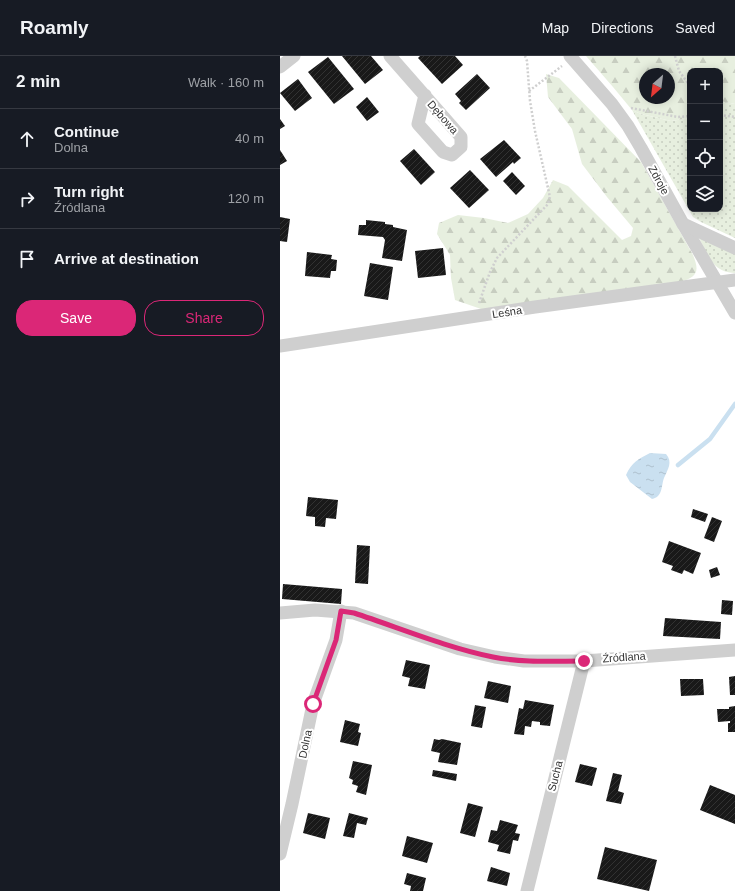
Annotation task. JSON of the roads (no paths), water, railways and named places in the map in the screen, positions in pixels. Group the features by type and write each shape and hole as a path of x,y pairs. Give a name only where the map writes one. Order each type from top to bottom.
{"street":[{"path":"280,67 294,56"},
{"name":"Dębowa","path":"390,56 424,95"},
{"name":"Zdroje","path":"572,57 618,113 641,148 735,313"},
{"path":"683,224 735,248"},
{"name":"Leśna","path":"280,346 735,280"},
{"name":"Źródlana","path":"280,613 315,610 354,613 460,649 495,657 524,661 584,661 735,650"},
{"name":"Dolna","path":"280,854 313,704 336,640 341,611"},
{"name":"Sucha","path":"527,891 584,661"}],"water":[{"path":"650,453 666,454 669,460 668,469 660,494 656,498 652,499 630,482 626,475 636,461"}],"waterway":[{"path":"678,465 710,439 735,404"}]}
